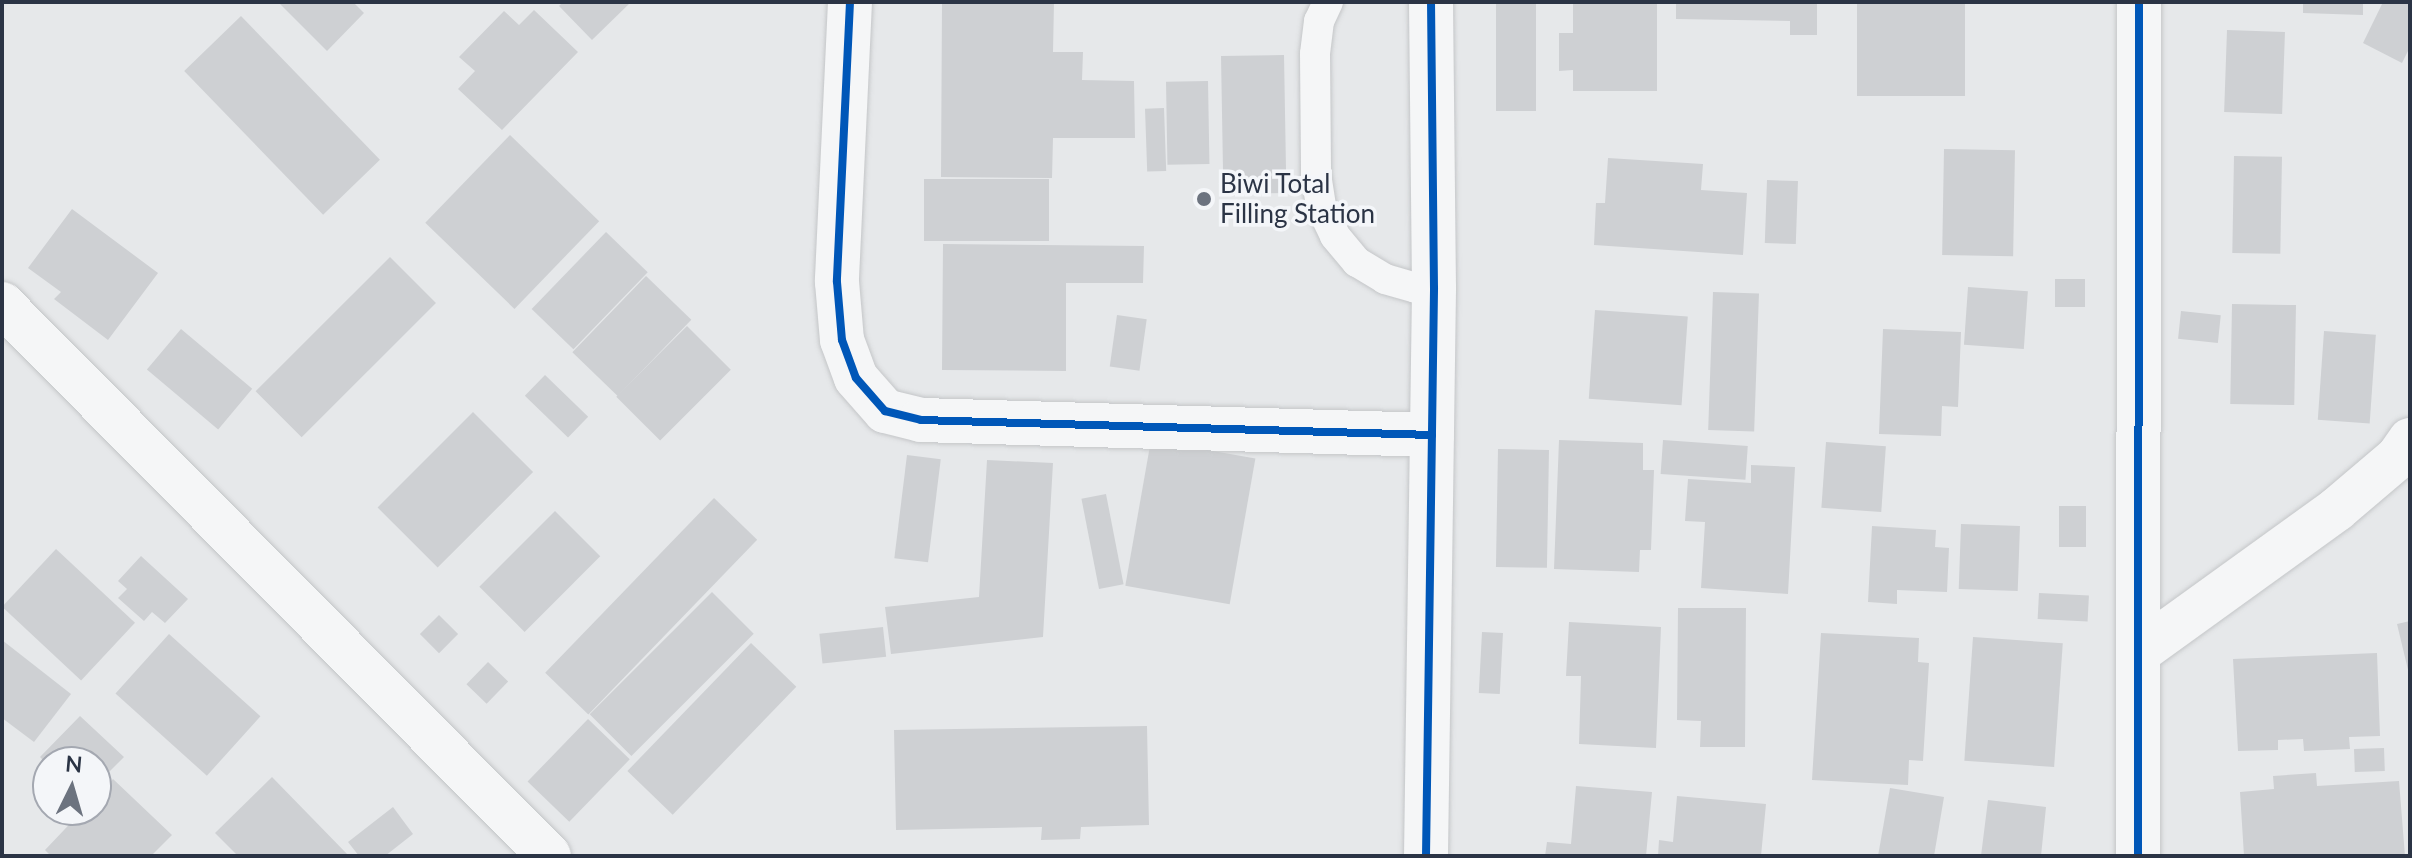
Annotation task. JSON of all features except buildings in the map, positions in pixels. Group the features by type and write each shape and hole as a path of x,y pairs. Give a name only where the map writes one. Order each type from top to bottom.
{"street":[{"path":"850,2 837,282 842,340 856,378 885,411 921,420 1432,435"},
{"path":"1426,856 1434,288 1431,2"},
{"path":"2138,856 2139,2"},
{"path":"2,304 549,856"},
{"path":"2139,652 2337,509 2398,457 2410,440"}],"lane":[{"path":"1328,2 1319,21 1315,54 1316,174 1321,207 1335,236 1357,262 1385,279 1416,288 1434,288"}],"cycle path":[{"path":"850,2 837,282 842,340 856,378 885,411 921,420 1432,435"},
{"path":"1426,856 1434,288 1431,2"},
{"path":"2138,856 2139,2"}],"place":[{"name":"Biwi Total Filling Station","path":"1204,199"}]}
